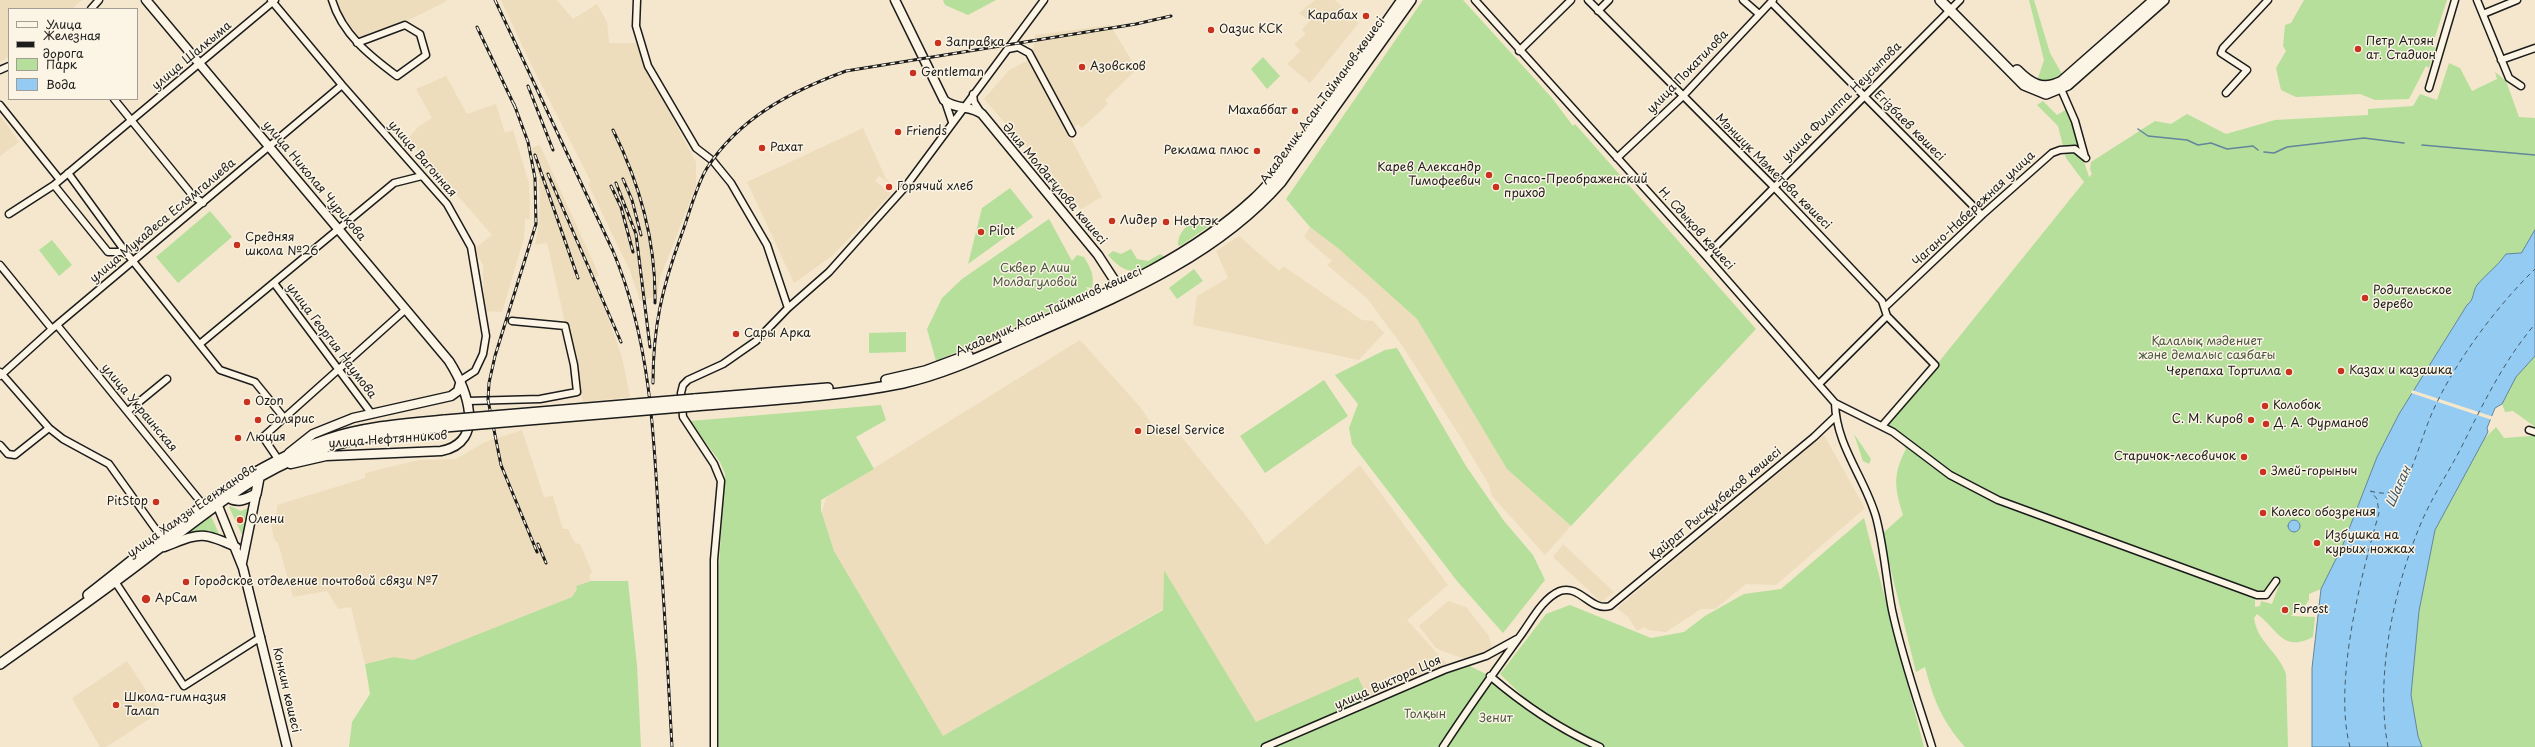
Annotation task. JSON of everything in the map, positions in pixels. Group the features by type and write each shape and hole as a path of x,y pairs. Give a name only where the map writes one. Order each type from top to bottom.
{"main road":[{"name":"Академик Асан Тайманов көшесі","path":"1376,44 1402,0"},
{"name":"Академик Асан Тайманов көшесі","path":"445,424 694,402 846,386 925,371 998,342 1121,289 1187,249 1255,198 1286,162 1411,0"},
{"path":"1940,0 1953,4 2030,83 2044,87 2062,82 2138,15 2161,0"},
{"path":"1953,4 2024,85 2034,91 2046,94 2061,89 2161,0"},
{"name":"улица Хамзы Есенжанова","path":"226,495 270,471 332,445 366,436 445,424"},
{"name":"улица Хамзы Есенжанова","path":"0,664 226,495 278,459 329,439 364,430 445,424"},
{"path":"226,495 242,500 256,494 259,478"},
{"name":"улица Хамзы Есенжанова","path":"161,543 204,506 216,503"},
{"name":"улица Хамзы Есенжанова","path":"0,657 114,579"}],"street":[{"path":"91,8 99,0"},
{"name":"улица Николая Чурикова","path":"146,0 199,65 340,229 449,361 461,380"},
{"path":"332,0 338,16 357,43 365,52 397,76 426,55 420,34 405,25 357,43"},
{"path":"637,0 636,26 648,66 696,148 713,161 731,183 767,245 788,308"},
{"path":"895,0 944,100 952,122"},
{"path":"714,747 714,560 721,481 714,464 683,417 680,393 688,380 723,364 756,341 788,308 829,272 906,186 963,107 1044,0"},
{"name":"Н. Сдықов көшесі","path":"1475,0 1519,51 1706,256 1835,404"},
{"path":"1519,51 1571,0"},
{"name":"Мәншүк Мәметова көшесі","path":"1588,0 1682,97 1773,186 1882,301 1888,316 1935,365 1882,426"},
{"path":"1598,11 1609,0"},
{"path":"1743,0 1759,14"},
{"path":"2226,93 2248,70 2221,53 2223,48 2268,0"},
{"path":"2429,88 2455,0"},
{"path":"2477,0 2508,78 2521,86"},
{"path":"2483,14 2517,0"},
{"name":"улица Шалкыма","path":"9,214 54,185 199,65 273,1"},
{"name":"улица Вагонная","path":"273,1 342,85 447,204 471,246 486,336 483,354 475,371 461,380"},
{"name":"улица Покатилова","path":"1617,158 1682,97 1772,1"},
{"name":"Егізбаев көшесі","path":"1772,1 1982,215"},
{"name":"улица Филиппа Неусыпова","path":"1706,256 1953,4"},
{"path":"1008,48 1018,47 1029,53 1072,133"},
{"path":"2501,60 2535,48"},
{"name":"улица Мукадеса Еслямгалиева","path":"1,374 342,85"},
{"name":"Чагано-Набережная улица","path":"1885,308 1982,215 2052,153 2060,150 2075,149 2086,158 2075,121 2061,89"},
{"path":"973,94 974,102 982,114"},
{"path":"115,100 193,196 203,203"},
{"path":"944,100 950,104 976,110 982,114"},
{"path":"0,105 60,180"},
{"name":"Әлия Молдағұлова көшесі","path":"982,114 1098,255 1121,289"},
{"path":"68,173 128,255 201,343 220,370 255,382 285,419"},
{"path":"201,343 394,183 422,176"},
{"path":"54,185 108,252 122,252 128,255"},
{"name":"улица Украинская","path":"0,265 128,411 204,506"},
{"name":"улица Георгия Наумова","path":"274,283 317,344 339,369 371,413"},
{"path":"278,459 263,437 335,375 339,369 406,310"},
{"path":"1818,384 1888,316"},
{"path":"451,396 468,401 540,399 577,392 574,365 565,326 512,321"},
{"path":"1,374 49,428 63,439 109,464 161,543 198,534 208,535 236,546"},
{"path":"128,411 167,379"},
{"path":"451,396 458,391 461,380"},
{"name":"улица Нефтянников","path":"270,471 326,456 441,451 457,447 467,433 468,401 461,380"},
{"name":"улица Нефтянников","path":"288,454 320,430 371,413 451,396"},
{"path":"1932,747 1911,684 1892,612 1876,519 1870,500 1846,452 1836,416 1835,404 1882,426 1950,475 1998,500 2257,595 2266,595 2276,581"},
{"name":"Қайрат Рысқұлбеков көшесі","path":"1519,639 1545,602 1560,591 1578,593 1597,607 1610,606 1814,437 1836,416"},
{"path":"0,445 11,456 49,428"},
{"path":"241,564 256,494"},
{"name":"Конкин көшесі","path":"216,503 236,546 261,638 286,747"},
{"path":"114,579 184,686 261,638"},
{"path":"1443,747 1490,676 1519,639"},
{"name":"улица Виктора Цоя","path":"1265,747 1444,670 1486,656 1519,639"},
{"path":"1490,676 1521,702 1540,715 1562,729 1600,747"}],"shaded area":[{"path":"0,0 82,0 73,8 8,8 8,58 0,62"},
{"path":"337,0 447,1 415,17 360,38 344,19"},
{"path":"501,0 557,0 573,19 597,4 607,22 609,43 636,43 645,67 696,162 696,186 660,278 657,296 640,301 630,271 588,184 591,182 527,56"},
{"path":"1315,0 1335,0 1359,23 1310,83 1287,64 1301,51 1294,44 1306,34 1302,30 1309,21 1299,13"},
{"path":"1110,25 1137,69 1105,100 1108,104 1082,128 1078,124 1074,128 1033,52 1035,35"},
{"path":"1029,60 1102,197 1081,209 984,99 1009,70"},
{"path":"446,76 467,114 496,104 505,133 513,130 529,183 530,219 525,219 524,238 502,312 484,311 483,265 474,249 492,235 408,139 418,127 432,118 416,89"},
{"path":"0,115 19,142 0,156"},
{"path":"863,128 886,179 895,187 879,176 875,181 891,193 890,195 832,256 794,283 747,182"},
{"path":"540,145 599,275 594,278 622,357 630,397 583,402 547,243 535,245 539,222 540,198 539,176 531,148"},
{"path":"1310,227 1339,249 1417,319 1507,469 1571,526 1545,555 1492,496 1489,485 1461,438 1403,347 1367,298 1327,265 1332,261 1304,237"},
{"path":"1239,236 1279,271 1283,266 1362,320 1373,321 1384,333 1359,360 1193,325 1197,296 1228,278 1216,251"},
{"path":"1080,340 1141,408 1159,435 1175,429 1251,522 1266,545 1360,465 1448,585 1407,620 1447,664 1367,697 1358,677 1256,723 1164,571 1163,609 943,737 834,551 822,512 826,498"},
{"path":"522,430 544,497 553,496 563,529 568,529 575,543 580,544 592,572 589,576 591,581 576,586 577,589 572,597 413,660 394,657 365,664 351,607 338,609 327,591 293,597 278,543 274,539 270,519 277,513 277,505 365,478 365,473 419,460 456,459 485,442"},
{"path":"1824,435 1865,508 1776,585 1746,584 1715,609 1701,609 1666,632 1648,630 1644,627 1637,631 1628,617 1617,608"},
{"path":"1563,544 1614,592 1601,602 1553,557"},
{"path":"1448,601 1466,607 1489,636 1492,648 1487,652 1465,659 1436,648 1419,626"},
{"name":"Школа-гимназия Талап","path":"127,661 160,712 106,747 100,747 72,698"}],"green space":[{"path":"943,0 996,0 968,15 945,5"},
{"path":"1423,0 1463,0 1552,98 1573,126 1575,124 1756,329 1571,526 1507,469 1417,319 1339,249 1310,227 1286,199"},
{"path":"2029,0 2034,0 2050,53 2062,74 2050,80 2037,81 2044,60"},
{"name":"Петр Атоян ат. Стадион","path":"2304,0 2447,0 2432,46 2436,48 2429,68 2426,66 2409,99 2375,100 2360,94 2296,97 2281,90 2276,68 2286,51 2283,46 2285,25 2291,23"},
{"path":"1263,57 1280,76 1267,89 1251,69"},
{"name":"Қалалық мәдениет және демалыс саябағы","path":"2449,63 2460,68 2472,91 2497,79 2495,72 2506,81 2519,117 2535,118 2535,230 2521,253 2506,254 2497,267 2477,286 2472,301 2467,305 2399,414 2377,457 2342,547 2321,589 2309,594 2309,600 2303,609 2295,611 2291,616 2315,617 2313,637 2303,641 2287,641 2257,614 2254,618 2259,634 2278,659 2286,674 2288,747 1965,747 1950,728 1940,710 1925,667 1916,672 1882,534 1903,515 1896,482 1898,467 1906,449 1888,425 2084,182 2066,158 2058,126 2037,105 2043,101 2057,115 2067,109 2089,177 2092,174 2090,169 2091,162 2155,121 2171,124 2187,114 2226,134 2275,120 2368,115 2368,109 2413,106 2420,94 2437,100","holes":["2270,583 2279,585 2272,604 2261,601 2260,606 2255,607 2255,594 2265,593 2270,588"]},
{"path":"1010,188 1033,217 968,264 982,208"},
{"path":"210,211 232,237 178,283 156,257"},
{"path":"1217,217 1218,220 1180,246 1178,245 1179,238 1186,227 1203,219"},
{"name":"Сквер Алии Молдагуловой","path":"1049,219 1072,261 1077,255 1084,257 1088,264 1093,279 1092,288 1086,287 1089,292 1086,295 936,361 927,329 942,298 962,279"},
{"path":"52,240 72,265 59,276 39,250"},
{"path":"1131,249 1137,259 1148,261 1160,254 1166,257 1150,266 1136,271 1123,268 1108,255 1113,251 1121,254"},
{"path":"1194,269 1203,281 1177,299 1169,288"},
{"path":"906,332 906,352 869,353 869,333"},
{"path":"1397,348 1466,466 1504,521 1533,555 1545,580 1503,633 1457,581 1352,444 1349,428 1358,404 1335,375 1385,350"},
{"path":"2535,356 2535,747 2422,747 2418,736 2411,695 2419,611 2435,530 2484,439 2496,427 2504,438 2531,436 2534,426 2513,411 2505,412 2502,404 2516,377"},
{"path":"1324,380 1348,416 1265,473 1240,436"},
{"path":"881,405 886,420 856,437 874,469 821,500 821,510 834,551 943,736 1163,610 1164,570 1256,722 1358,677 1367,697 1354,706 1468,665 1490,676 1521,702 1589,742 1590,738 1554,721 1535,708 1500,674 1546,614 1570,605 1651,638 1684,632 1705,616 1744,594 1781,589 1864,518 1924,747 719,747 719,565 725,474 720,462 690,421"},
{"path":"1854,434 1871,459 1869,464 1863,461"},
{"path":"230,506 241,511 248,508 245,541 229,507"},
{"path":"211,516 220,536 202,530 189,533"},
{"path":"591,581 628,581 637,665 641,747 349,747 352,722 370,694 365,664 394,657 413,660 572,597 577,589 576,586"}],"water":[{"name":"Шаған","path":"2535,230 2535,356 2516,377 2502,404 2495,408 2487,428 2488,432 2435,530 2419,611 2411,695 2418,736 2422,747 2312,747 2312,668 2321,589 2342,547 2377,457 2399,414 2467,305 2470,303 2477,285 2506,254 2521,253"},
{"path":"2296,520 2299,521 2299,531 2292,532 2289,531 2288,524 2289,521"}],"pier":[{"path":"2412,390 2494,417 2492,420 2411,393"}],"waterway":[{"path":"2138,129 2148,136 2187,140 2198,145 2211,143 2227,149 2253,146 2258,150"},
{"path":"2264,152 2274,153 2287,147 2364,138 2404,143"},
{"path":"2422,145 2535,155"}],"ferry route":[{"path":"2370,491 2380,493 2393,492 2404,484 2412,467 2432,413 2441,394 2464,355 2491,318 2535,269"},
{"path":"2388,747 2384,693 2385,664 2394,607 2410,553 2428,507 2486,399 2503,368 2535,324"},
{"path":"2350,747 2346,721 2345,692 2347,661 2357,598 2379,513 2377,499 2371,492"}],"railway":[{"path":"495,0 613,251 635,318 648,386 652,421 672,747"},
{"path":"653,383 653,363 660,308 674,255 696,192 703,175 720,150 751,120 787,97 806,87 846,71 1136,24 1171,16"},
{"path":"477,27 516,109"},
{"path":"528,86 553,150"},
{"path":"514,104 528,142 535,178 536,224 495,356 489,383 488,400 501,465 537,552"},
{"path":"613,130 631,171 644,214 653,258 655,303"},
{"path":"535,155 578,278"},
{"path":"548,174 621,342"},
{"path":"623,179 632,200 641,235"},
{"path":"616,183 636,234 650,347"},
{"path":"611,186 621,207 633,252"},
{"path":"538,544 546,563"}],"place":[{"name":"Карабах","path":"1366,16"},
{"name":"Оазис КСК","path":"1211,30"},
{"name":"Заправка","path":"938,43"},
{"name":"Петр Атоян ат. Стадион","path":"2358,49"},
{"name":"Азовсков","path":"1082,67"},
{"name":"Gentleman","path":"913,73"},
{"name":"Махаббат","path":"1295,111"},
{"name":"Friends","path":"898,132"},
{"name":"Рахат","path":"762,148"},
{"name":"Реклама плюс","path":"1257,151"},
{"name":"Карев Александр Тимофеевич","path":"1489,175"},
{"name":"Горячий хлеб","path":"889,187"},
{"name":"Спасо-Преображенский приход","path":"1496,187"},
{"name":"Лидер","path":"1112,221"},
{"name":"Нефтэк","path":"1166,222"},
{"name":"Pilot","path":"981,232"},
{"name":"Средняя школа №26","path":"237,245"},
{"name":"Родительское дерево","path":"2365,298"},
{"name":"Сары Арка","path":"736,334"},
{"name":"Казах и казашка","path":"2341,371"},
{"name":"Черепаха Тортилла","path":"2289,372"},
{"name":"Ozon","path":"247,402"},
{"name":"Колобок","path":"2265,406"},
{"name":"Солярис","path":"258,420"},
{"name":"С. М. Киров","path":"2251,420"},
{"name":"Д. А. Фурманов","path":"2266,424"},
{"name":"Diesel Service","path":"1138,431"},
{"name":"Люция","path":"238,438"},
{"name":"Старичок-лесовичок","path":"2244,457"},
{"name":"Змей-горыныч","path":"2263,472"},
{"name":"PitStop","path":"156,502"},
{"name":"Колесо обозрения","path":"2263,513"},
{"name":"Олени","path":"240,520"},
{"name":"Избушка на курьих ножках","path":"2317,543"},
{"name":"Городское отделение почтовой связи №7","path":"186,582"},
{"name":"АрСам","path":"146,599"},
{"name":"Forest","path":"2285,610"},
{"name":"Школа-гимназия Талап","path":"116,705"}],"park label":[{"name":"Толқын","path":"1425,715"},
{"name":"Зенит","path":"1496,719"}]}
